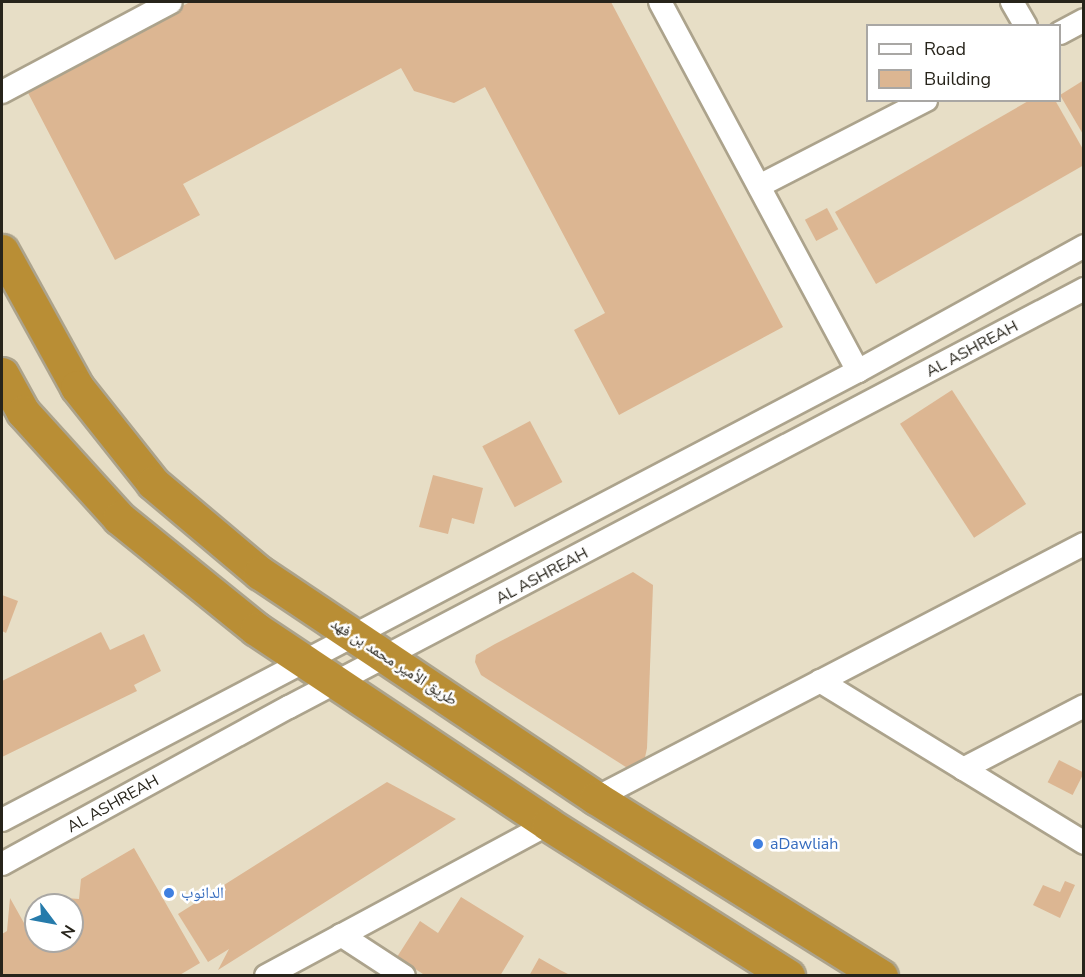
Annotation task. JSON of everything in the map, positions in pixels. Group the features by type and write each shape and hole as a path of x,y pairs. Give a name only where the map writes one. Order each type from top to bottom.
{"highway":[{"name":"طريق الأمير محمد بن فهد","path":"2,251 77,387 153,483 260,573 596,798 881,975"},
{"path":"2,374 23,412 119,518 301,660 548,824 788,975"}],"street":[{"path":"2,92 171,2"},
{"path":"660,2 858,371"},
{"path":"1012,2 1025,24"},
{"path":"1061,32 1083,20"},
{"path":"759,186 922,102"},
{"path":"2,820 301,660 858,371 1083,246"},
{"name":"AL ASHREAH","path":"2,864 336,683 1083,289"},
{"path":"596,798 1083,544"},
{"path":"820,681 1083,843"},
{"path":"963,769 1083,706"},
{"path":"266,975 548,824"},
{"path":"341,936 404,975"}],"building":[{"path":"190,2 611,2 783,327 619,415 574,330 605,313 485,87 454,103 414,91 401,68 183,184 200,215 115,260 26,89"},
{"path":"1084,80 1084,136 1061,97 1061,94"},
{"path":"1027,102 1056,102 1084,151 1084,165 876,284 835,212"},
{"path":"827,208 838,229 816,241 805,220"},
{"path":"952,390 1026,504 974,538 900,424"},
{"path":"530,421 562,482 515,507 482,446"},
{"path":"433,475 483,488 474,524 452,518 448,534 419,527"},
{"path":"633,572 653,585 647,748 643,767 629,769 481,675 475,662 476,655 495,644"},
{"path":"2,595 18,601 6,633 2,631"},
{"path":"101,632 110,650 144,634 161,671 134,685 137,691 2,757 2,681"},
{"path":"1059,760 1084,773 1073,795 1048,782"},
{"path":"387,782 456,819 218,970 229,949 208,962 178,914"},
{"path":"134,848 200,963 178,976 2,976 2,934 7,931 10,898 24,923 24,953 84,953 84,893 80,893 81,879"},
{"path":"1065,881 1075,885 1060,918 1033,905 1043,885 1060,892"},
{"path":"461,897 524,936 500,976 426,976 397,957 420,921 438,933"},
{"path":"539,958 560,970 572,976 529,976"}],"place":[{"name":"aDawliah","path":"758,844"},
{"name":"الدانوب","path":"169,893"}]}
